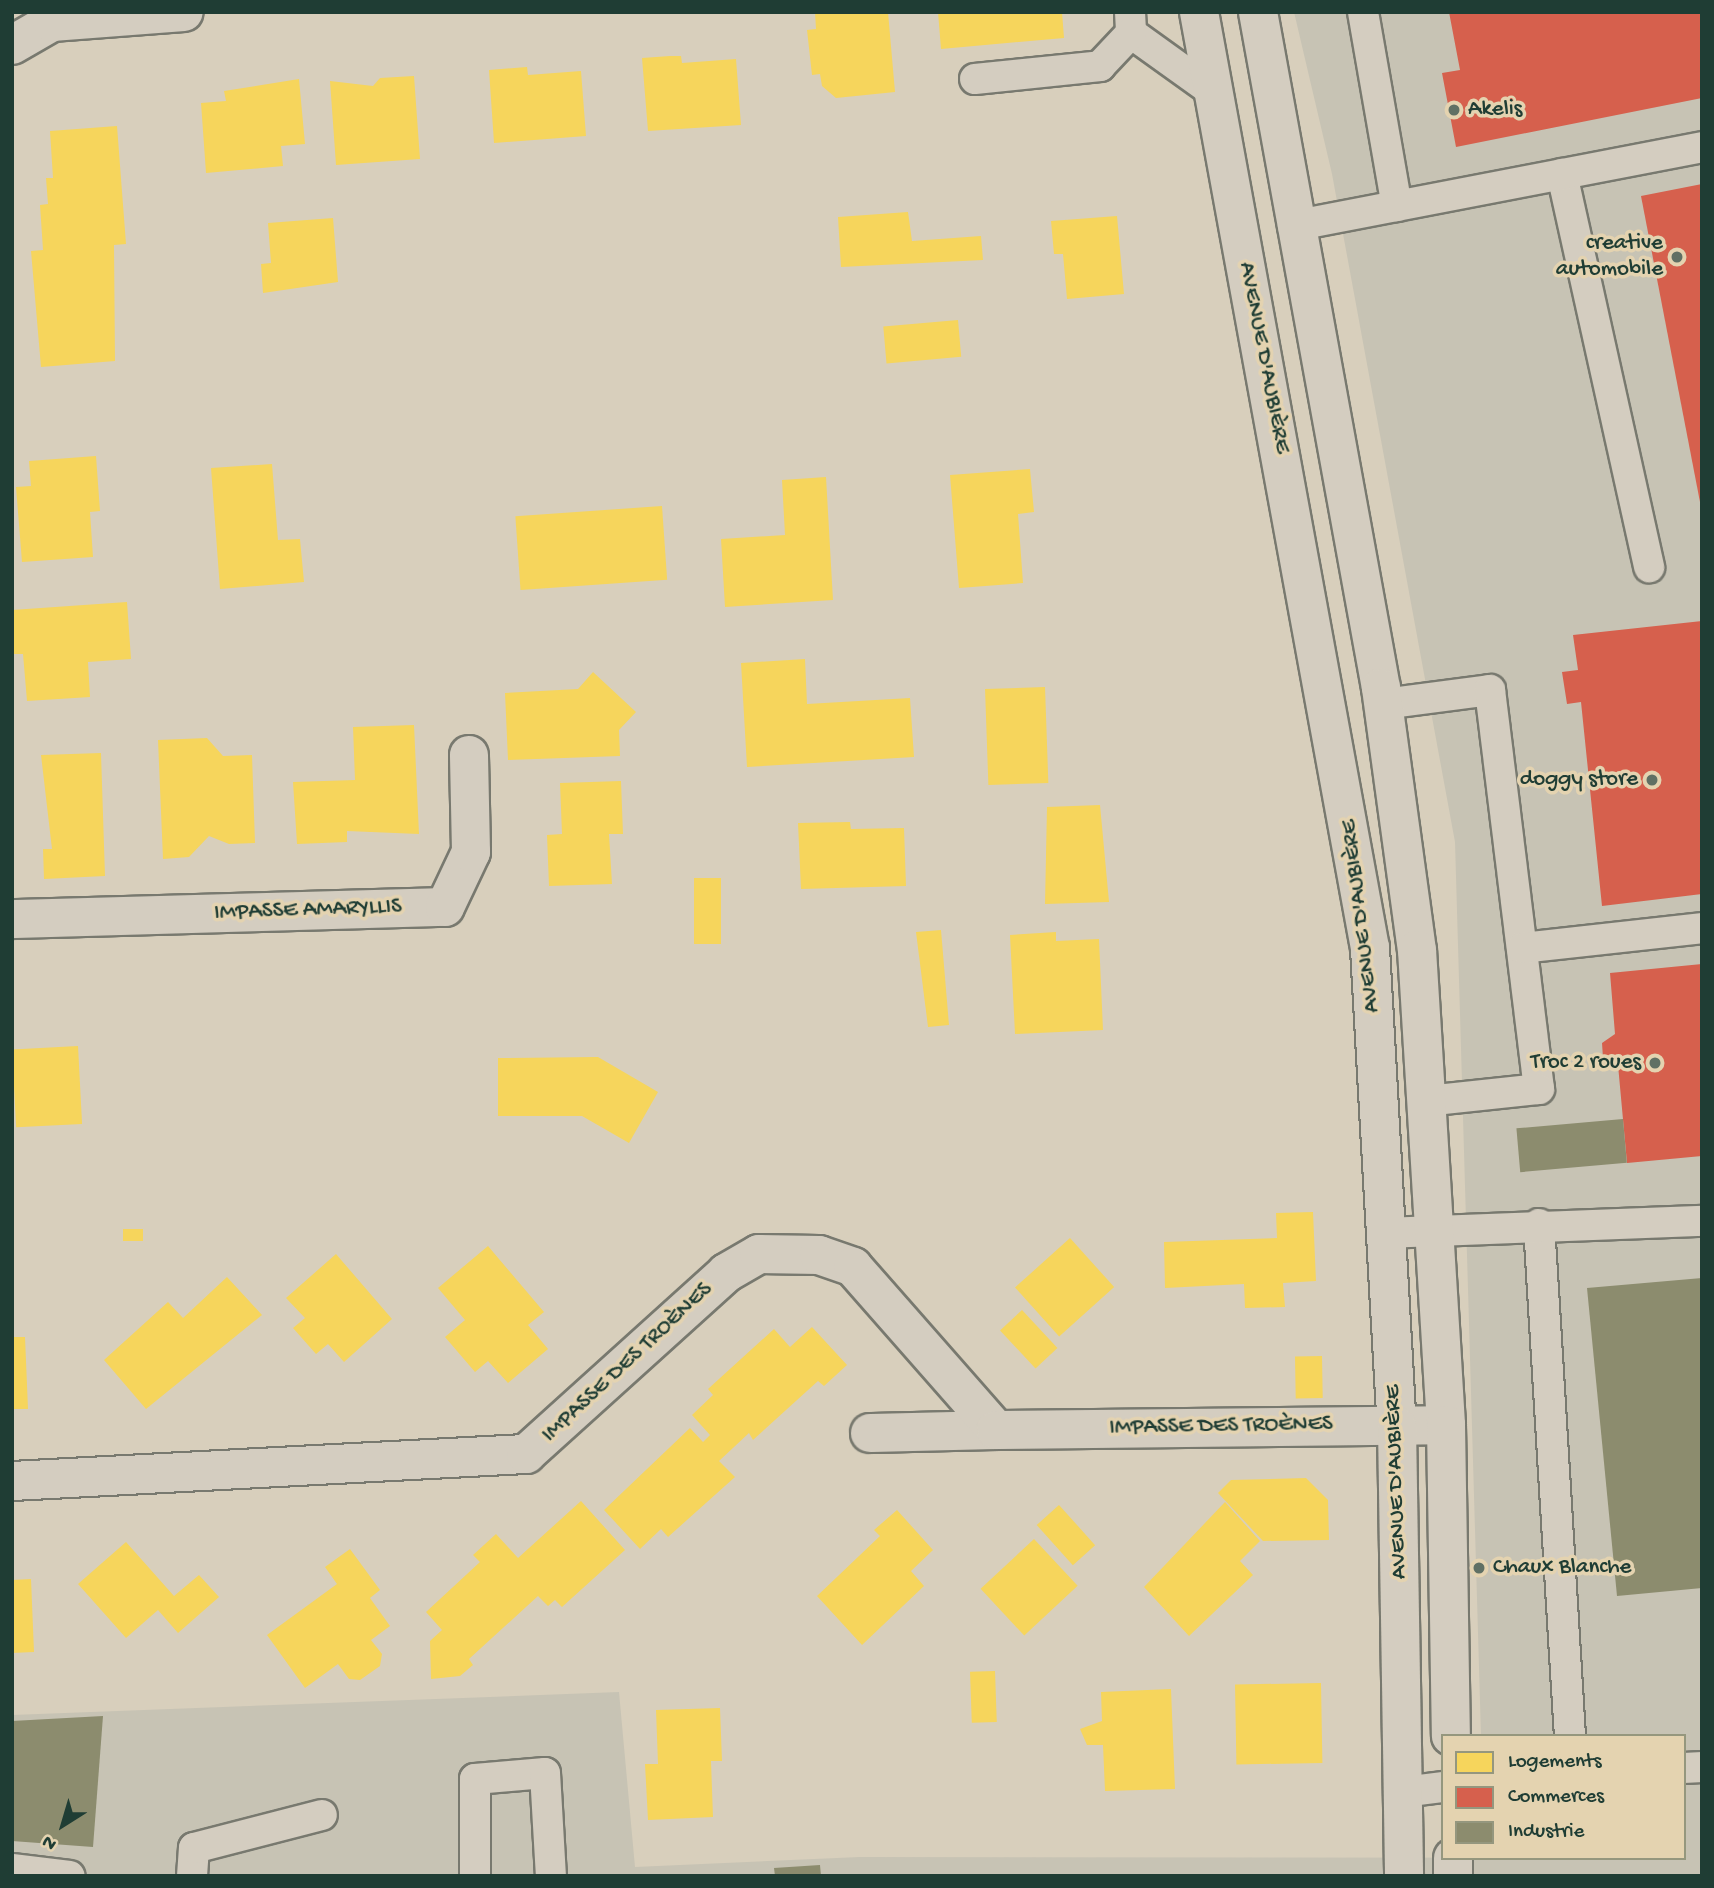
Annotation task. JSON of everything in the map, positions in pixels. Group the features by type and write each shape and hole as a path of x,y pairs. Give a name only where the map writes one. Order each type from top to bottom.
{"main road":[{"path":"12,45 52,22 184,12"},
{"name":"AVENUE D'AUBIÈRE","path":"1199,12 1368,934 1397,1426 1404,1876"},
{"name":"AVENUE D'AUBIÈRE","path":"1258,12 1293,226 1384,704 1417,950 1446,1425 1451,1734"},
{"name":"IMPASSE AMARYLLIS","path":"12,919 445,907 471,852 469,755"},
{"name":"IMPASSE DES TROÈNES","path":"12,1481 526,1454 726,1273 759,1254 818,1255 853,1267 996,1430"},
{"name":"IMPASSE DES TROÈNES","path":"870,1433 1446,1425"}],"lane":[{"path":"1363,12 1397,206"},
{"path":"975,79 1100,66 1131,23 1213,92"},
{"path":"1293,226 1702,147"},
{"path":"1562,174 1649,568"},
{"path":"1384,704 1490,690 1539,1089 1426,1101"},
{"path":"1522,948 1702,928"},
{"path":"1386,1233 1434,1226 1702,1221"},
{"path":"1539,1224 1570,1734"},
{"path":"475,1876 475,1779 545,1773 551,1876"},
{"path":"1404,1792 1441,1787"},
{"path":"192,1876 194,1847 322,1815"},
{"path":"12,1869 70,1876"}],"shaded area":[{"path":"1294,12 1702,12 1702,1876 12,1876 12,1715 619,1692 635,1867 860,1857 1686,1860 1686,1734 1481,1734 1455,842 1332,174"}],"building: Logements":[{"path":"815,12 888,12 895,92 836,98 822,86 820,74 812,75 807,30 816,29"},
{"path":"938,12 1062,12 1064,38 941,49"},
{"path":"681,56 682,63 736,59 741,125 648,131 642,58"},
{"path":"527,67 528,75 581,71 586,136 494,143 489,70"},
{"path":"414,76 420,159 336,165 330,81 373,86 380,78"},
{"path":"299,79 305,144 281,146 283,166 206,173 201,103 226,101 224,91"},
{"path":"117,126 126,244 114,245 115,361 41,367 31,251 43,250 40,205 48,204 46,178 53,178 50,131"},
{"path":"908,212 912,241 981,236 983,260 841,267 838,217"},
{"path":"1117,216 1124,294 1067,299 1063,254 1054,254 1051,221"},
{"path":"333,218 338,282 263,293 261,264 271,263 268,223"},
{"path":"958,320 961,357 887,363 883,327"},
{"path":"96,456 100,511 90,512 93,557 22,562 16,487 31,486 29,461"},
{"path":"272,464 278,540 300,539 304,582 220,589 211,468"},
{"path":"1030,469 1034,512 1018,514 1023,583 959,588 950,475"},
{"path":"826,477 833,600 725,607 721,539 785,535 782,480"},
{"path":"662,506 667,580 521,590 515,516"},
{"path":"127,602 131,659 88,662 90,697 27,701 23,654 12,654 12,610"},
{"path":"805,659 807,704 910,698 914,757 747,767 741,663"},
{"path":"593,672 636,712 619,730 620,756 508,760 505,693 578,689"},
{"path":"1045,687 1048,783 988,785 985,689"},
{"path":"414,725 419,834 347,831 347,842 297,844 293,782 355,780 353,727"},
{"path":"207,738 223,756 252,755 255,843 229,844 209,836 189,857 163,859 158,740"},
{"path":"101,753 105,876 44,879 43,849 52,849 41,755"},
{"path":"621,781 623,834 609,834 612,884 549,886 547,835 562,834 560,783"},
{"path":"1100,805 1109,902 1045,904 1047,807"},
{"path":"850,822 851,829 904,828 906,886 801,889 798,823"},
{"path":"694,878 721,878 721,944 694,944"},
{"path":"941,930 949,1025 928,1027 916,932"},
{"path":"1056,932 1056,941 1099,939 1103,1030 1015,1034 1010,935"},
{"path":"78,1046 82,1124 16,1127 12,1049"},
{"path":"598,1057 658,1092 629,1143 582,1116 498,1116 498,1058"},
{"path":"1313,1212 1316,1281 1283,1283 1285,1307 1245,1308 1244,1284 1165,1288 1164,1242 1277,1238 1276,1213"},
{"path":"123,1229 143,1229 143,1241 123,1241"},
{"path":"1070,1238 1114,1287 1059,1337 1015,1288"},
{"path":"488,1246 544,1312 528,1325 548,1349 508,1383 488,1361 475,1372 445,1337 465,1320 438,1288"},
{"path":"336,1254 392,1319 344,1362 328,1344 316,1354 293,1328 305,1318 286,1298"},
{"path":"227,1277 262,1315 146,1409 104,1360 168,1302 183,1318"},
{"path":"1022,1310 1057,1348 1036,1368 1000,1330"},
{"path":"812,1327 847,1365 824,1386 818,1381 753,1440 749,1433 719,1461 735,1477 668,1537 661,1529 640,1549 604,1510 690,1428 703,1442 710,1435 692,1415 713,1395 708,1389 774,1329 790,1347"},
{"path":"12,1337 25,1337 28,1409 12,1409"},
{"path":"1295,1356 1322,1356 1323,1398 1296,1398"},
{"path":"1306,1478 1328,1500 1329,1540 1263,1541 1218,1493 1231,1480"},
{"path":"581,1501 625,1550 562,1607 555,1600 548,1606 538,1596 469,1659 473,1665 460,1676 431,1679 430,1641 442,1630 426,1612 480,1562 473,1555 496,1534 518,1558"},
{"path":"1225,1502 1260,1541 1240,1561 1253,1575 1189,1636 1144,1587"},
{"path":"1059,1505 1095,1545 1073,1565 1037,1525"},
{"path":"897,1510 933,1550 911,1571 924,1586 862,1645 817,1596 880,1536 874,1530"},
{"path":"1034,1539 1078,1586 1024,1636 981,1589"},
{"path":"126,1542 174,1596 199,1575 219,1597 178,1633 158,1610 126,1638 78,1584"},
{"path":"350,1549 380,1590 370,1598 390,1626 371,1640 382,1654 380,1666 360,1680 349,1679 338,1664 305,1688 267,1635 337,1584 325,1567"},
{"path":"31,1579 34,1652 12,1653 12,1580"},
{"path":"995,1671 997,1722 972,1723 970,1672"},
{"path":"1321,1683 1322,1763 1236,1764 1235,1685"},
{"path":"1171,1689 1175,1789 1105,1791 1103,1745 1087,1745 1080,1729 1102,1721 1101,1692"},
{"path":"720,1708 722,1761 711,1761 713,1817 648,1820 645,1764 658,1764 656,1710"}],"building: Commerces":[{"path":"1449,12 1702,12 1702,98 1456,147 1442,73 1460,70"},
{"name":"creative automobile","path":"1702,184 1702,502 1700,502 1641,196"},
{"path":"1702,621 1702,894 1602,906 1581,702 1567,704 1562,672 1578,670 1573,635"},
{"name":"Troc 2 roues","path":"1702,964 1702,1156 1627,1163 1618,1065 1603,1058 1602,1043 1615,1034 1610,973"}],"building: Industrie":[{"path":"1623,1119 1627,1163 1520,1172 1516,1128"},
{"path":"1702,1278 1702,1588 1617,1596 1587,1288"},
{"path":"103,1716 93,1847 12,1841 12,1721"},
{"path":"820,1865 821,1876 775,1876 774,1868"}],"place":[{"name":"Akelis","path":"1454,110"},
{"name":"creative automobile","path":"1677,257"},
{"name":"doggy store","path":"1652,780"},
{"name":"Troc 2 roues","path":"1655,1063"},
{"name":"Chaux Blanche","path":"1479,1568"}]}
